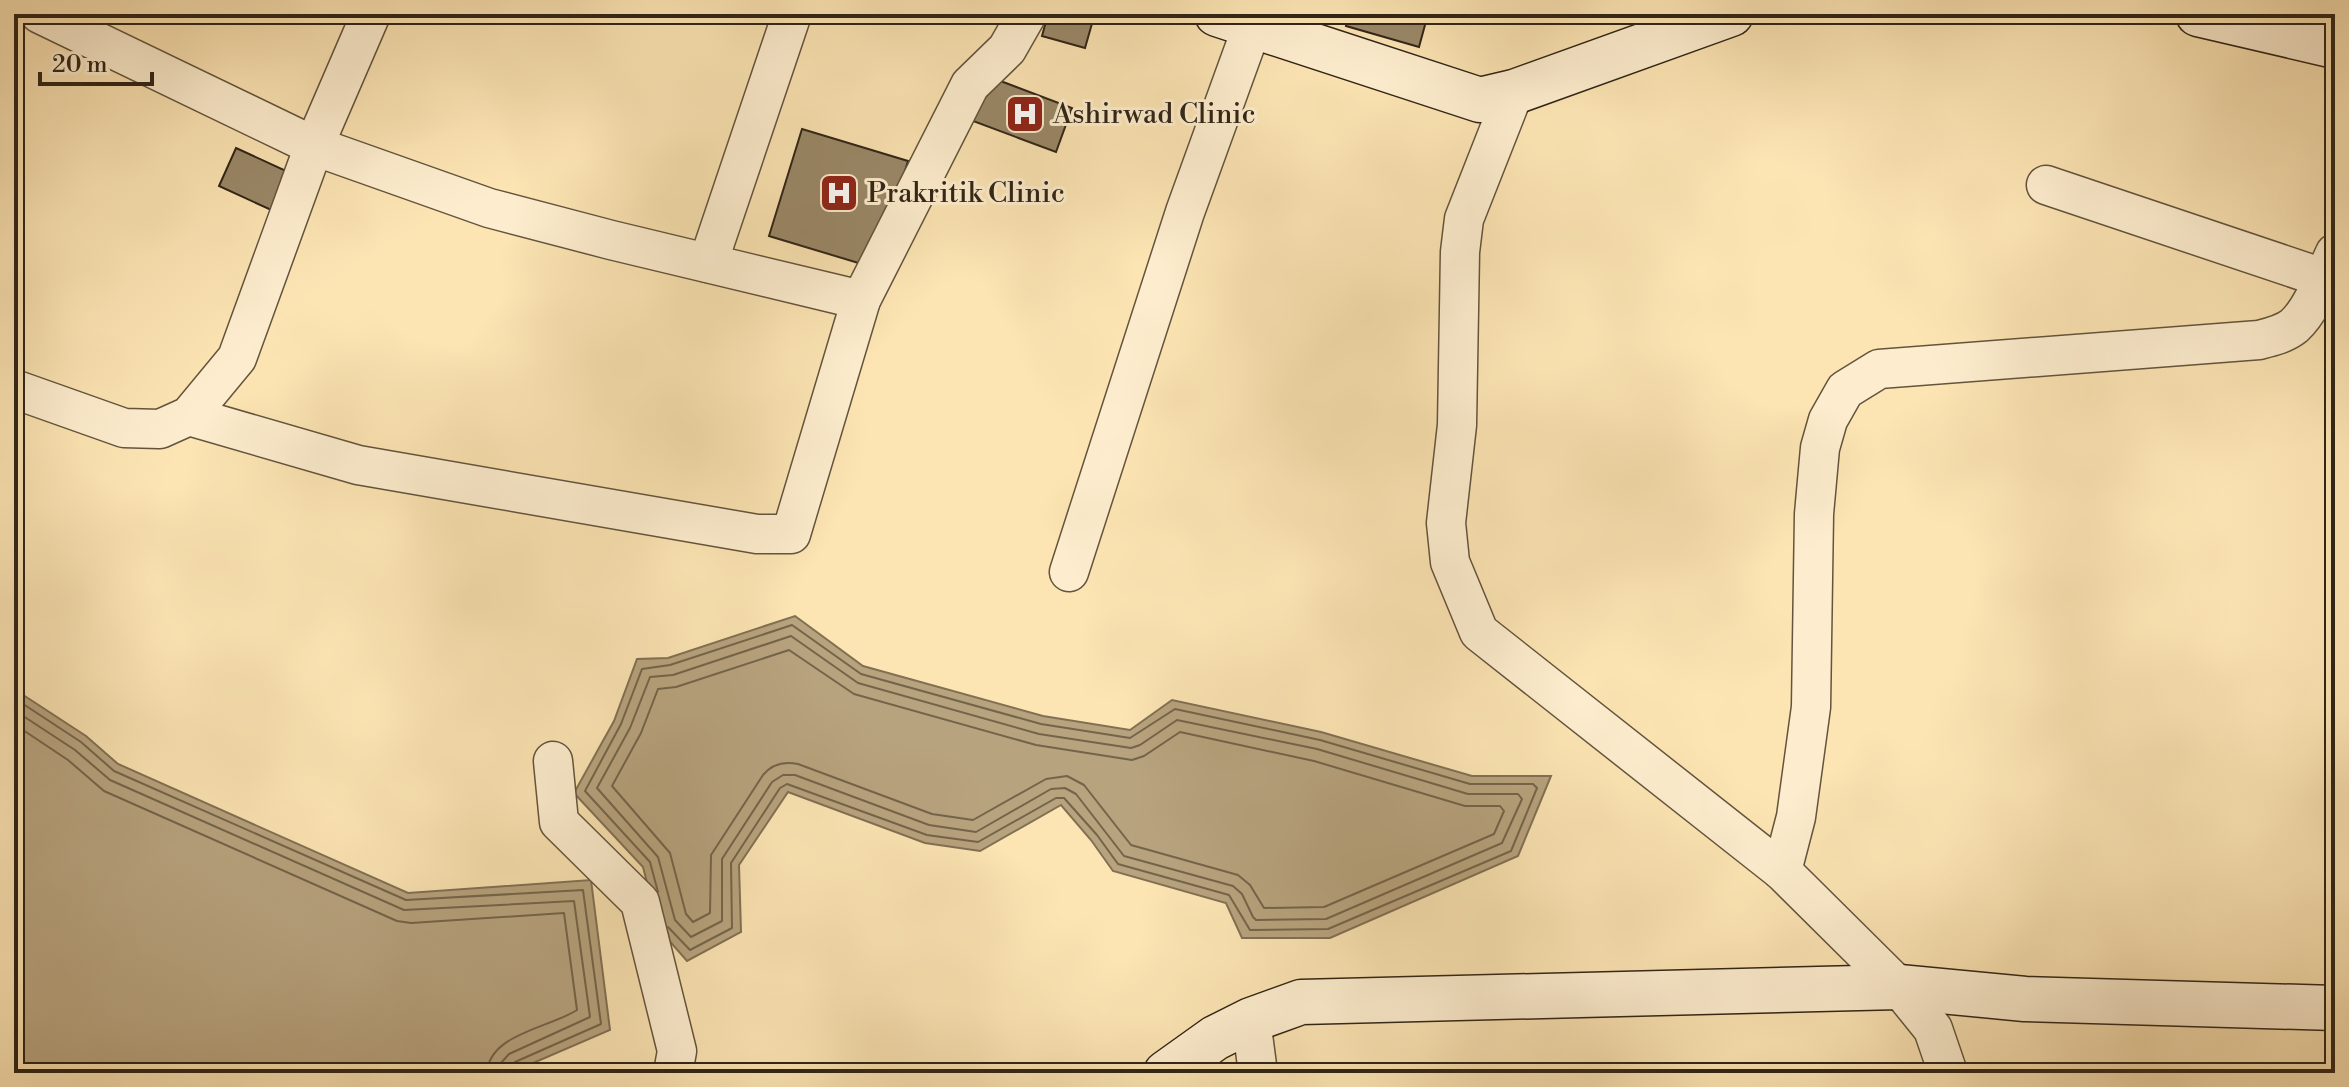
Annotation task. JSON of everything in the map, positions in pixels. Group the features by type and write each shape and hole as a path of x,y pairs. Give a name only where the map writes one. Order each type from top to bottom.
{"street":[{"path":"40,14 314,146 489,208 861,300"},
{"path":"14,389 124,428 160,429 189,416 237,358 314,146 371,14"},
{"path":"708,263 792,14"},
{"path":"189,416 358,465 757,534 791,534 861,300 970,85 1007,49 1027,14"},
{"path":"1069,572 1185,212 1235,21 1480,100 1514,92 1688,22 1731,14"},
{"path":"2198,14 2333,38"},
{"path":"1514,92 1464,219 1460,252 1457,425 1446,523 1450,562 1479,632 1782,871 1899,987 1933,1029 1948,1073"},
{"path":"1782,871 1796,817 1811,707 1814,514 1820,448 1828,420 1845,390 1879,369 2259,340 2293,327 2302,317 2329,265 2046,185"},
{"path":"553,761 559,822 640,902 677,1051 673,1073"},
{"path":"1166,1073 1215,1038 1251,1020 1301,1002 1899,987 2025,999 2335,1008"},
{"path":"1251,1020 1258,1073"}],"water":[{"path":"795,616 863,666 1043,716 1130,730 1172,700 1321,732 1472,776 1551,776 1518,856 1330,938 1242,938 1226,903 1113,871 1061,805 980,851 925,843 788,792 739,865 741,932 687,961 659,929 643,867 574,793 614,721 637,659 668,658"},
{"path":"14,689 86,736 118,764 408,893 591,880 610,1030 510,1073 14,1073"}],"building":[{"path":"1048,14 1070,14 1093,20 1085,48 1042,36"},
{"path":"1349,14 1428,14 1419,47 1346,26"},
{"path":"990,77 1072,108 1056,152 973,121"},
{"path":"802,129 908,161 875,268 769,236"},
{"path":"236,148 297,176 280,214 219,186"}],"place":[{"name":"Ashirwad Clinic","path":"1025,114"},
{"name":"Prakritik Clinic","path":"839,193"}]}
